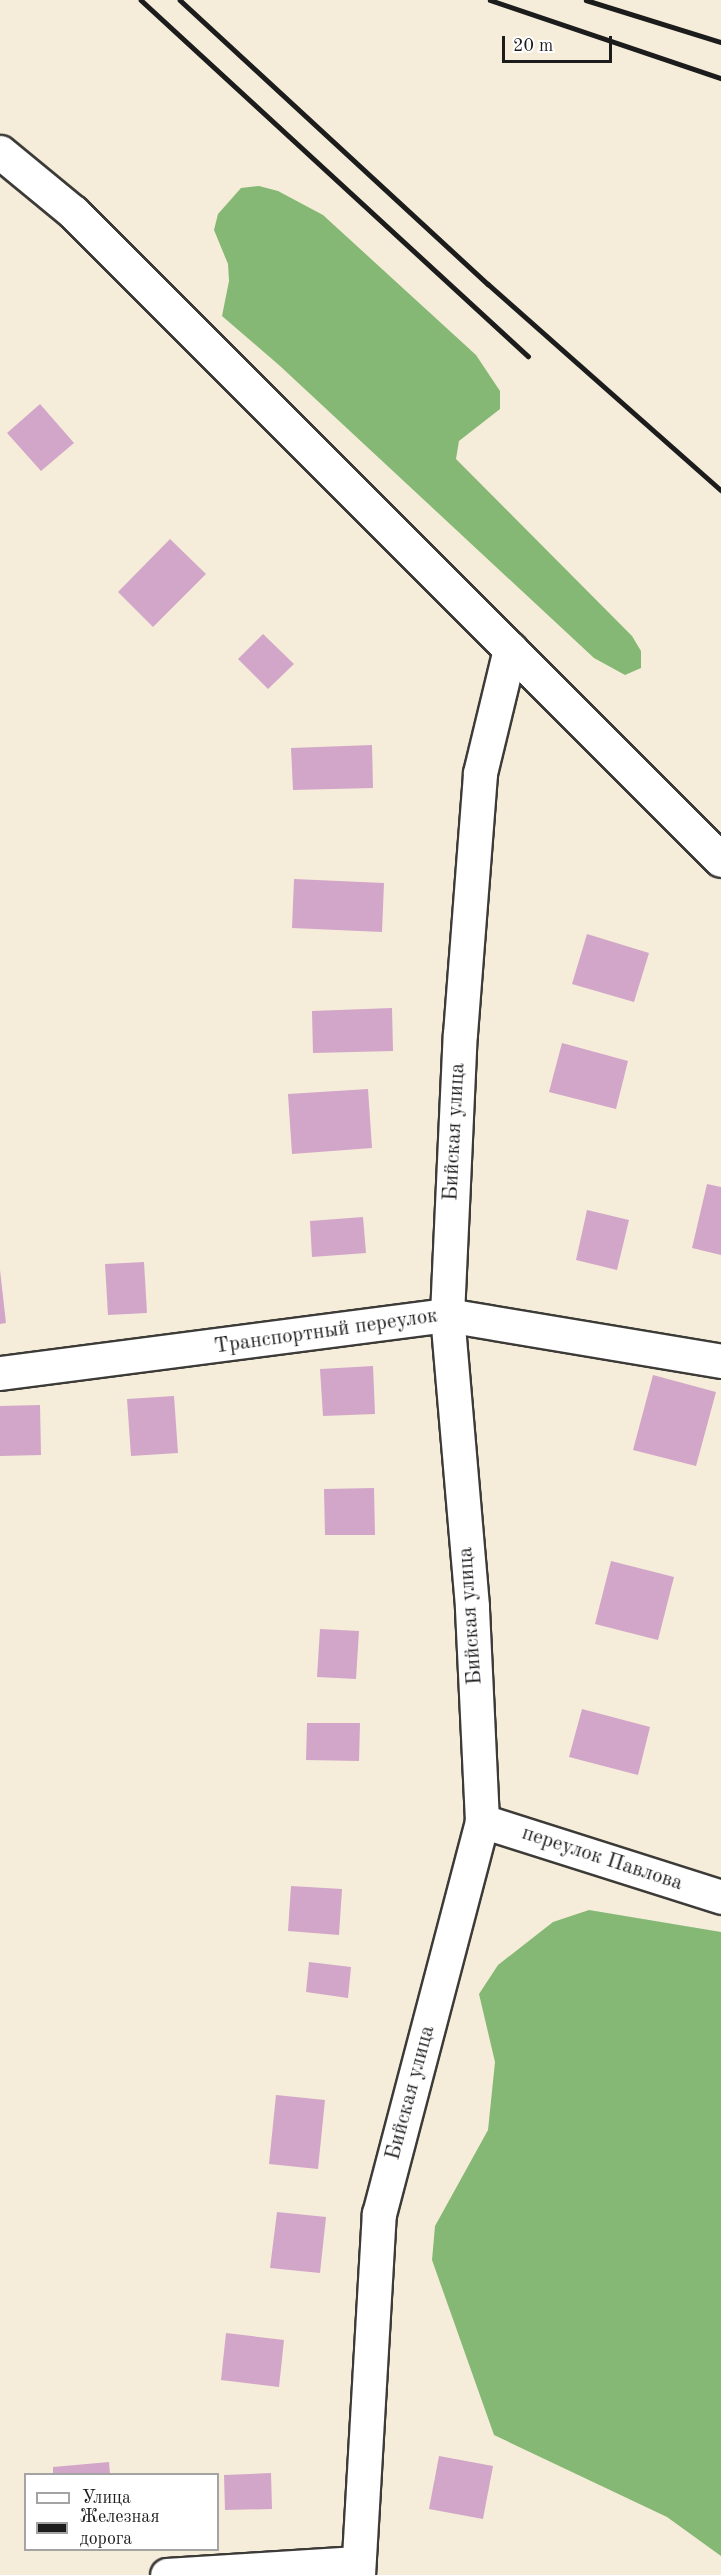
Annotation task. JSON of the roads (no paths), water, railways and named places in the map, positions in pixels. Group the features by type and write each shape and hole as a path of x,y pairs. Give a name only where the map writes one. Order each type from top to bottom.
{"street":[{"path":"0,152 73,212 721,860"},
{"name":"Бийская улица","path":"358,2569 379,2214 482,1821 472,1606 447,1315 460,1034 480,773 510,649"},
{"name":"Транспортный переулок","path":"0,1373 447,1315 721,1361"},
{"name":"переулок Павлова","path":"482,1821 721,1897"},
{"path":"168,2575 358,2569"}],"railway":[{"path":"141,0 528,356"},
{"path":"180,0 488,284 721,490"},
{"path":"490,0 721,78"},
{"path":"586,0 721,42"}]}
